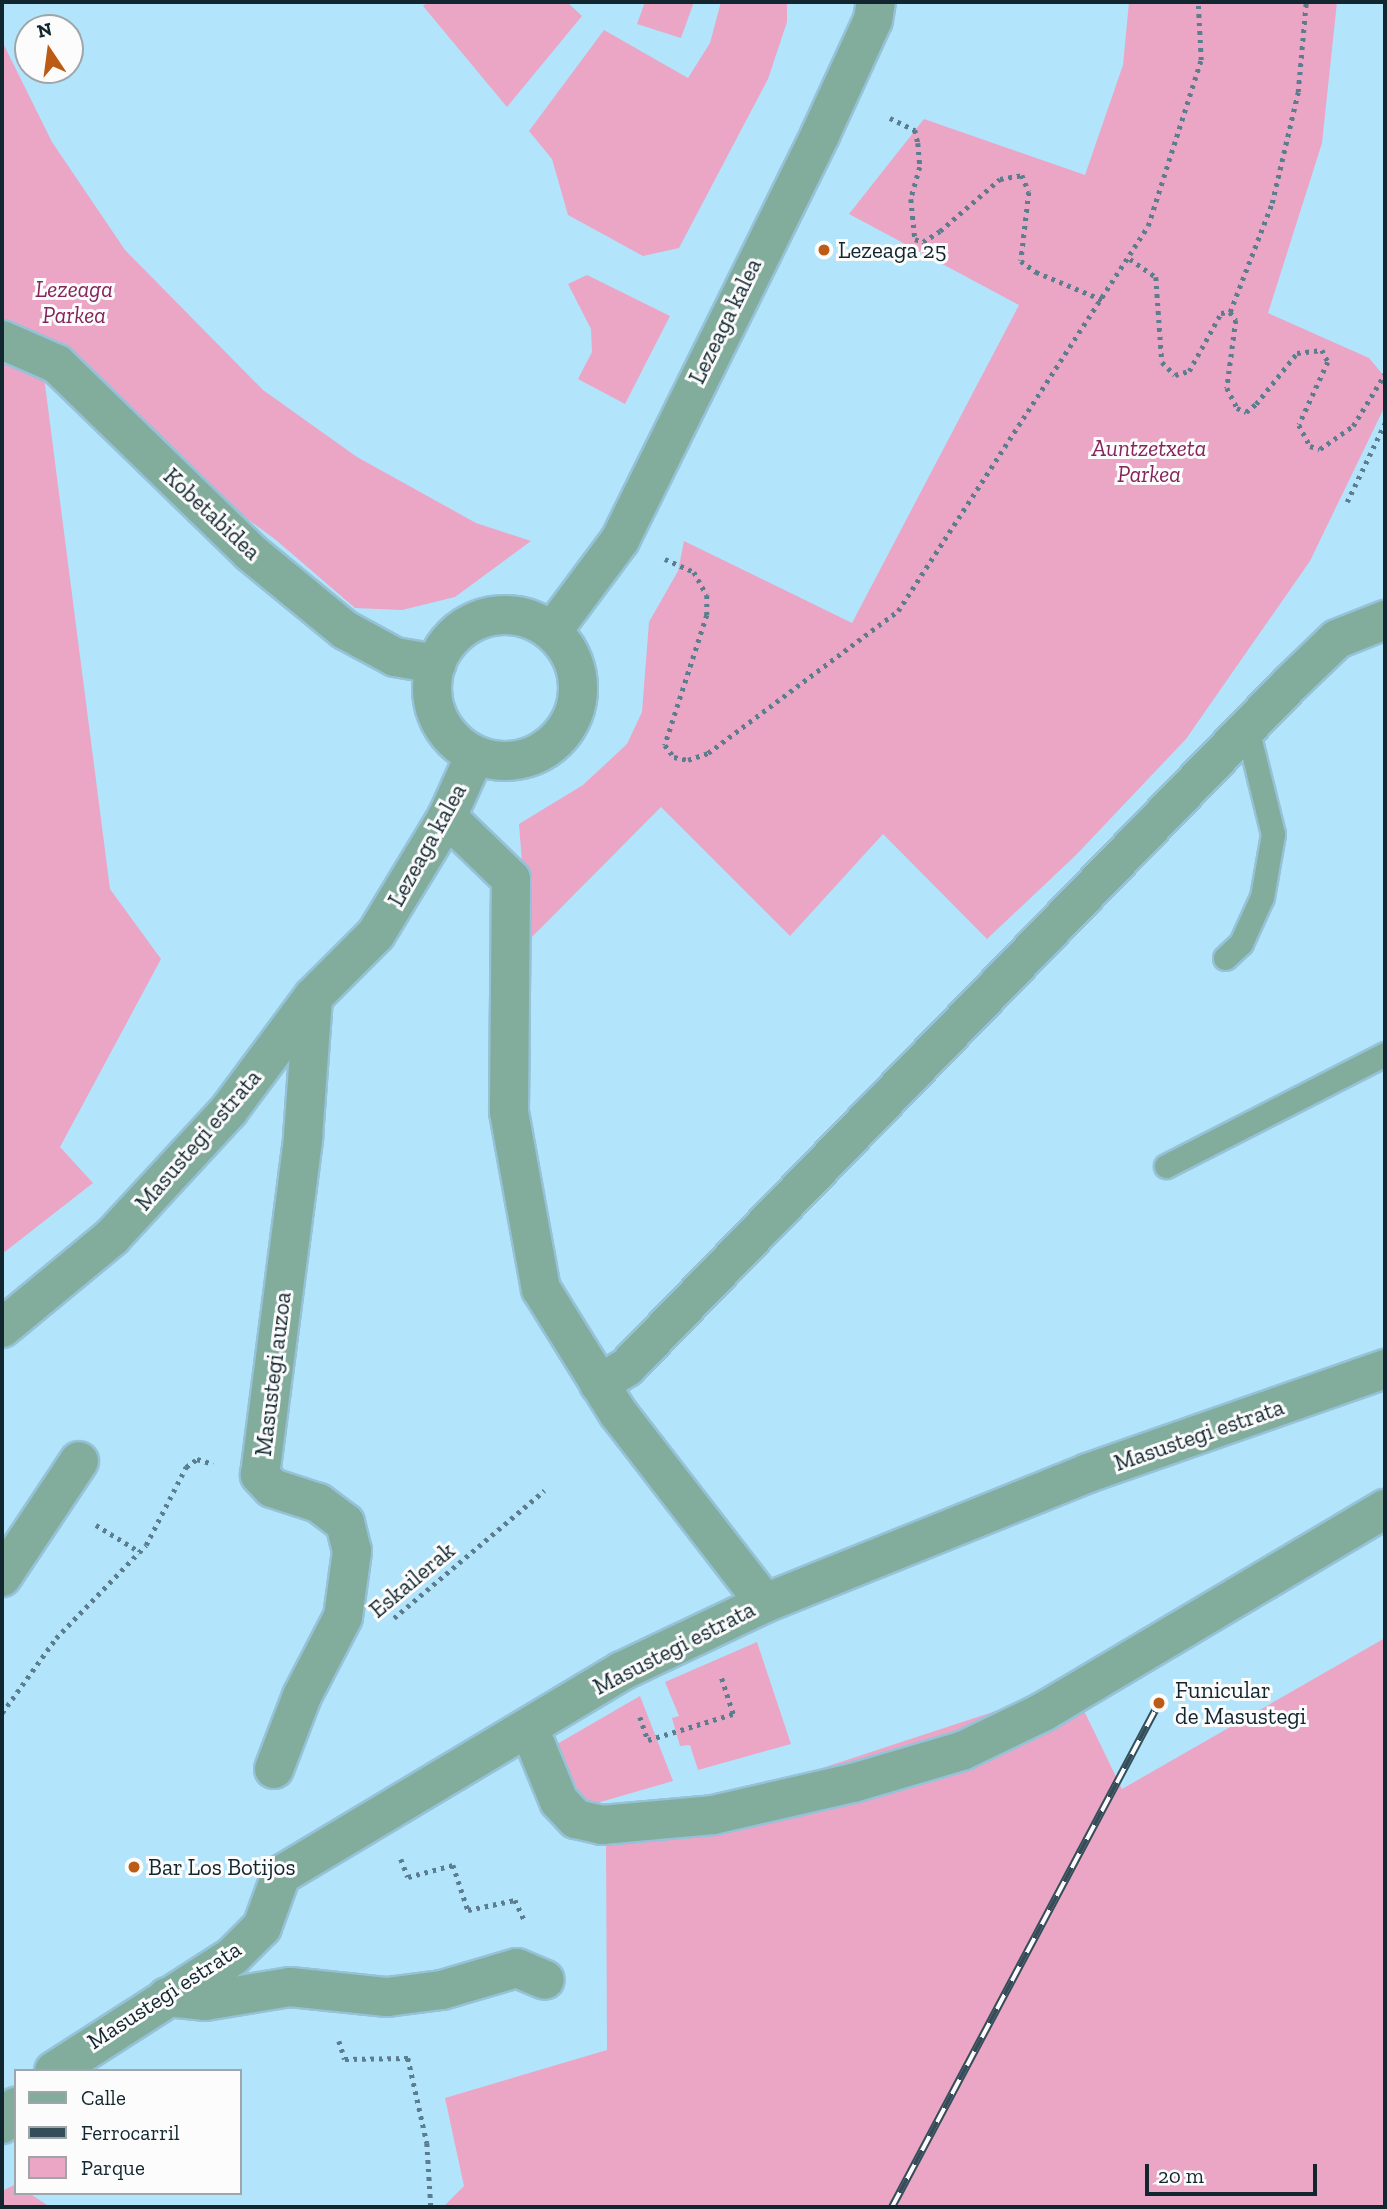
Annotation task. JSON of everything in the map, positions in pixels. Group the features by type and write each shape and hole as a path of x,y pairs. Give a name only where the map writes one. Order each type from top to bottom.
{"street":[{"name":"Lezeaga kalea","path":"553,630 620,540 825,123 873,20 876,2"},
{"name":"Kobetabidea","path":"2,340 57,364 250,552 345,630 395,657 436,664"},
{"path":"508,615 553,630 577,670 572,720 557,740 537,755 513,762 475,755 446,733 435,710 430,682 436,664 463,628 485,618 508,615"},
{"path":"599,1384 627,1367 1247,728 1337,639 1385,620"},
{"name":"Lezeaga kalea","path":"376,934 447,817 475,755"},
{"path":"447,817 511,879 511,1125 541,1289 599,1384 765,1602"},
{"name":"Masustegi estrata","path":"2,1328 112,1237 229,1110 313,997 376,934"},
{"name":"Masustegi auzoa","path":"274,1769 302,1696 342,1617 352,1551 345,1523 318,1503 272,1488 260,1475 303,1137 313,997"},
{"name":"Masustegi estrata","path":"57,2069 233,1956 262,1927 281,1875 622,1671 765,1602 1088,1473 1385,1369"},
{"path":"2,1577 79,1461"},
{"path":"529,1728 559,1801 576,1819 602,1825 713,1815 853,1783 962,1751 1042,1712 1385,1509"},
{"path":"166,1997 205,2001 290,1987 401,1995 517,1968 545,1980"},
{"path":"2,2124 14,2110"}],"lane":[{"path":"1225,958 1241,943 1262,897 1273,834 1247,728"},
{"path":"1166,1166 1385,1054"}],"path":[{"path":"654,556 694,572 707,595 707,615 665,745 674,757 688,760 708,753 898,611 1130,259 1148,226 1201,61 1198,2"},
{"path":"1306,2 1298,92 1272,203 1230,312 1237,335 1227,388 1237,408 1246,412 1256,404 1297,353 1322,350 1328,362 1299,425 1310,446 1320,449 1337,441 1353,426 1385,374"},
{"path":"890,118 915,130 918,143 920,167 911,199 915,239 923,242 940,232 1000,178 1022,175 1028,192 1021,261 1035,272 1103,300"},
{"path":"1130,259 1156,277 1162,362 1175,375 1189,371 1221,313 1230,312"},
{"path":"1347,502 1385,423"},
{"path":"2,1713 56,1638 146,1545 186,1466 197,1459 223,1467"},
{"name":"Eskailerak","path":"384,1627 544,1491"},
{"path":"648,1740 733,1714 705,1632"},
{"path":"399,1852 408,1877 453,1865 468,1910"},
{"path":"401,1995 383,2019 340,2041 345,2059 408,2058 427,2143 430,2207"}],"green space":[{"path":"428,2 567,2 582,16 507,107 423,6"},
{"path":"645,2 694,2 681,38 637,24"},
{"path":"721,2 787,2 787,22 768,79 679,248 643,256 568,215 552,159 529,131 604,30 688,78 710,43"},
{"name":"Auntzetxeta Parkea","path":"1129,2 1337,2 1322,143 1268,313 1369,358 1385,377 1385,406 1310,561 1186,739 1076,855 987,939 883,834 790,936 661,807 528,941 519,824 583,785 627,744 642,712 649,622 678,571 684,541 852,623 1019,305 849,214 924,119 1085,175 1123,65"},
{"name":"Lezeaga Parkea","path":"2,41 14,65 14,84 23,84 52,142 125,250 263,390 357,457 476,523 531,541 455,597 402,610 355,608 276,540 43,369 110,889 161,959 60,1147 93,1183 2,1254"},
{"path":"587,275 670,316 625,404 578,379 592,352 591,329 568,284"},
{"path":"1385,1638 1385,2207 443,2207 464,2186 445,2098 607,2050 606,1839 1072,1686 1122,1789"},
{"path":"757,1642 791,1744 698,1770 690,1745 680,1746 672,1718 679,1716 665,1682"},
{"path":"640,1696 673,1781 573,1810 545,1751"},
{"path":"14,2185 14,2195 32,2195 50,2207 2,2207 2,2191"}],"railway":[{"path":"892,2207 1159,1703"}],"place":[{"name":"Lezeaga 25","path":"824,250"},
{"name":"Funicular de Masustegi","path":"1159,1703"},
{"name":"Bar Los Botijos","path":"134,1867"}]}
